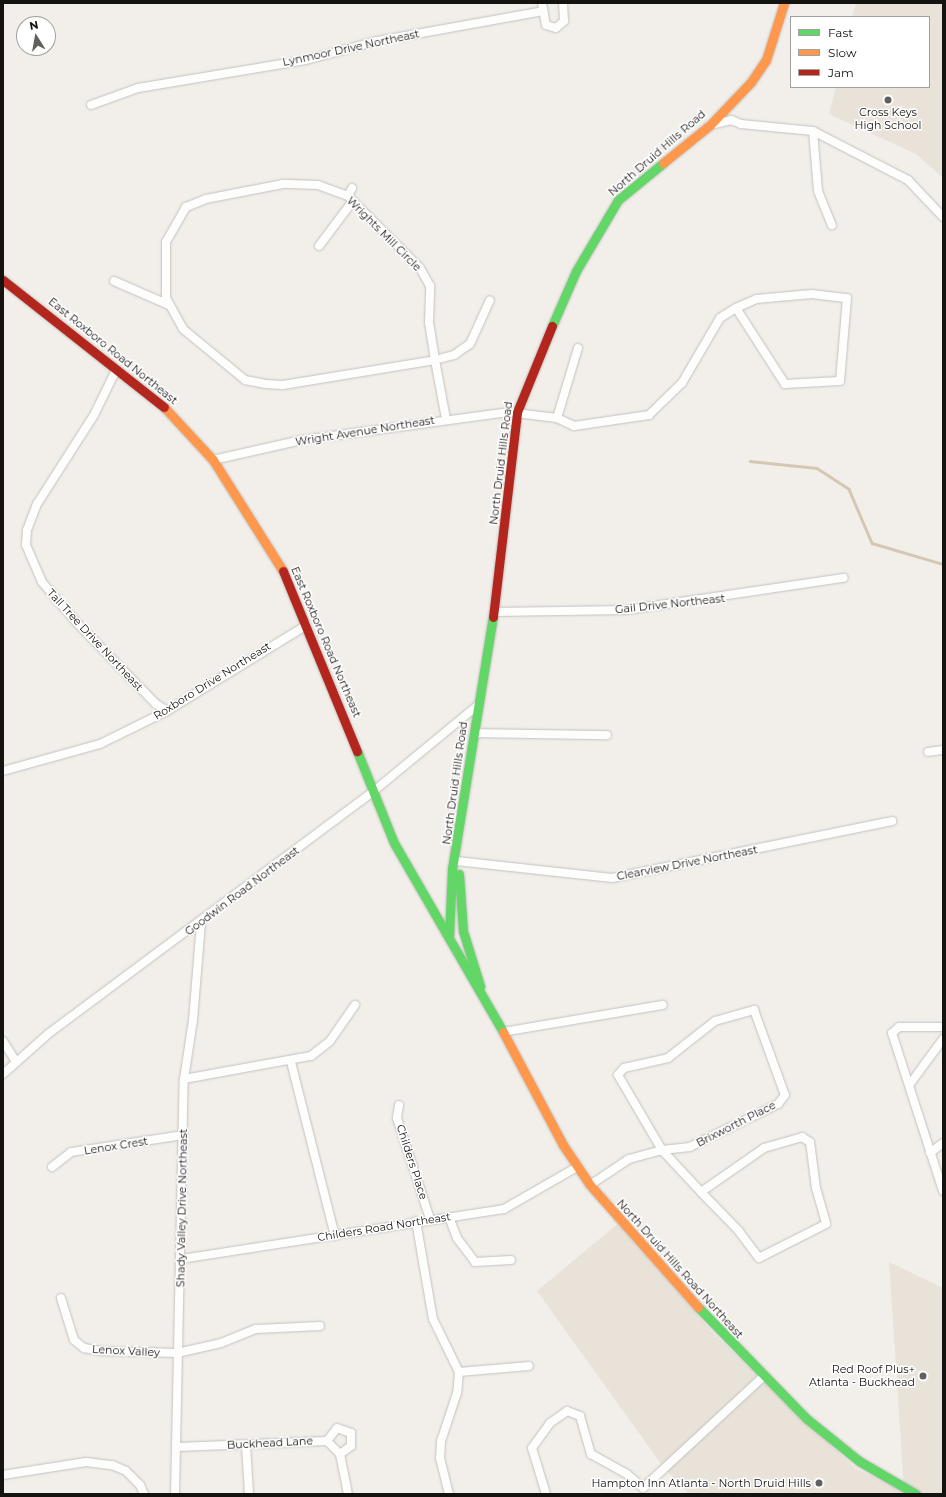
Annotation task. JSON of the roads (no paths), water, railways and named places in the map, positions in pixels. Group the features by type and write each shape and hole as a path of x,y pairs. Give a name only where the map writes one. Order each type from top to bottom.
{"main road":[{"name":"North Druid Hills Road","path":"449,939 449,908 478,705 494,612 517,412 530,371 576,271 618,200 710,125 751,82 766,60 784,3"},
{"name":"East Roxboro Road Northeast","path":"3,280 164,407 213,460 289,581 394,843 449,939"},
{"name":"North Druid Hills Road Northeast","path":"456,861 463,931 487,1005"},
{"name":"North Druid Hills Road Northeast","path":"449,939 503,1032 578,1167 590,1185 668,1277 762,1377 859,1461 913,1494"}],"street":[{"name":"Lynmoor Drive Northeast","path":"91,105 138,88 306,60 377,41 542,7 546,25 556,28 564,21 563,3"},
{"path":"710,125 730,120 741,124 813,131 908,180 943,217"},
{"path":"813,131 818,191 832,225"},
{"name":"Wrights Mill Circle","path":"435,360 283,385 266,384 245,380 183,329 170,305 165,278 166,242 186,207 206,199 283,184 318,185 350,199 420,268 430,286 429,323 446,419"},
{"path":"319,246 350,199 352,188"},
{"path":"114,281 170,305"},
{"name":"Wright Avenue Northeast","path":"213,460 302,440 446,419 517,412 557,418 574,426 602,425 649,415 659,409 682,383 720,318 736,308 756,298 812,294 847,298 840,381 786,384 736,308"},
{"path":"435,360 454,356 470,344 490,300"},
{"path":"557,418 578,348"},
{"name":"Tall Tree Drive Northeast","path":"116,370 94,415 37,504 27,530 26,545 42,582 77,623 156,704 167,711"},
{"name":"Gail Drive Northeast","path":"494,612 626,610 844,578"},
{"name":"Roxboro Drive Northeast","path":"3,771 100,744 167,711 306,625"},
{"name":"Goodwin Road Northeast","path":"3,1074 48,1034 201,923 374,790 478,705"},
{"path":"475,733 607,735"},
{"path":"928,752 943,750"},
{"name":"Clearview Drive Northeast","path":"456,861 612,878 892,821"},
{"name":"Shady Valley Drive Northeast","path":"175,1494 178,1447 177,1353 181,1259 184,1078 193,1020 201,923"},
{"path":"184,1078 291,1062 311,1056 330,1041 355,1005"},
{"path":"503,1032 663,1005"},
{"name":"Brixworth Place","path":"590,1185 629,1159 662,1150 690,1147 778,1104 786,1095 754,1010 715,1021 668,1058 624,1068 618,1075 662,1150 701,1192 739,1231 759,1258 826,1224 816,1188 810,1142 802,1137 764,1148 701,1192"},
{"path":"943,1026 899,1027 892,1033 910,1084 930,1153 943,1190"},
{"path":"910,1084 943,1039"},
{"path":"3,1041 16,1062"},
{"path":"291,1062 335,1236"},
{"name":"Childers Place","path":"399,1105 397,1118 430,1219"},
{"name":"Lenox Crest","path":"52,1167 71,1152 183,1135"},
{"path":"930,1153 943,1143"},
{"name":"Childers Road Northeast","path":"181,1259 335,1236 416,1221 504,1209 578,1167"},
{"path":"449,1217 465,1252 475,1262 511,1260"},
{"path":"416,1221 433,1319 459,1372 457,1393 441,1442 440,1458 450,1494"},
{"name":"Lenox Valley","path":"61,1298 69,1330 84,1348 177,1353 221,1343 256,1329 320,1326"},
{"path":"459,1372 529,1366"},
{"path":"546,1494 532,1448 550,1423 566,1411 580,1416 591,1454 627,1474 643,1491 762,1377"},
{"path":"327,1441 337,1428 351,1433 351,1446 340,1454 348,1494"},
{"name":"Buckhead Lane","path":"178,1447 327,1441 340,1454"},
{"path":"246,1445 249,1494"},
{"path":"3,1475 92,1462 126,1471 140,1485 144,1494"}],"waterway":[{"path":"750,461 817,468 849,489 872,543 943,564"}],"place":[{"name":"Cross Keys High School","path":"888,100"},
{"name":"Red Roof Plus+ Atlanta - Buckhead","path":"923,1376"},
{"name":"Hampton Inn Atlanta - North Druid Hills","path":"819,1483"}]}
